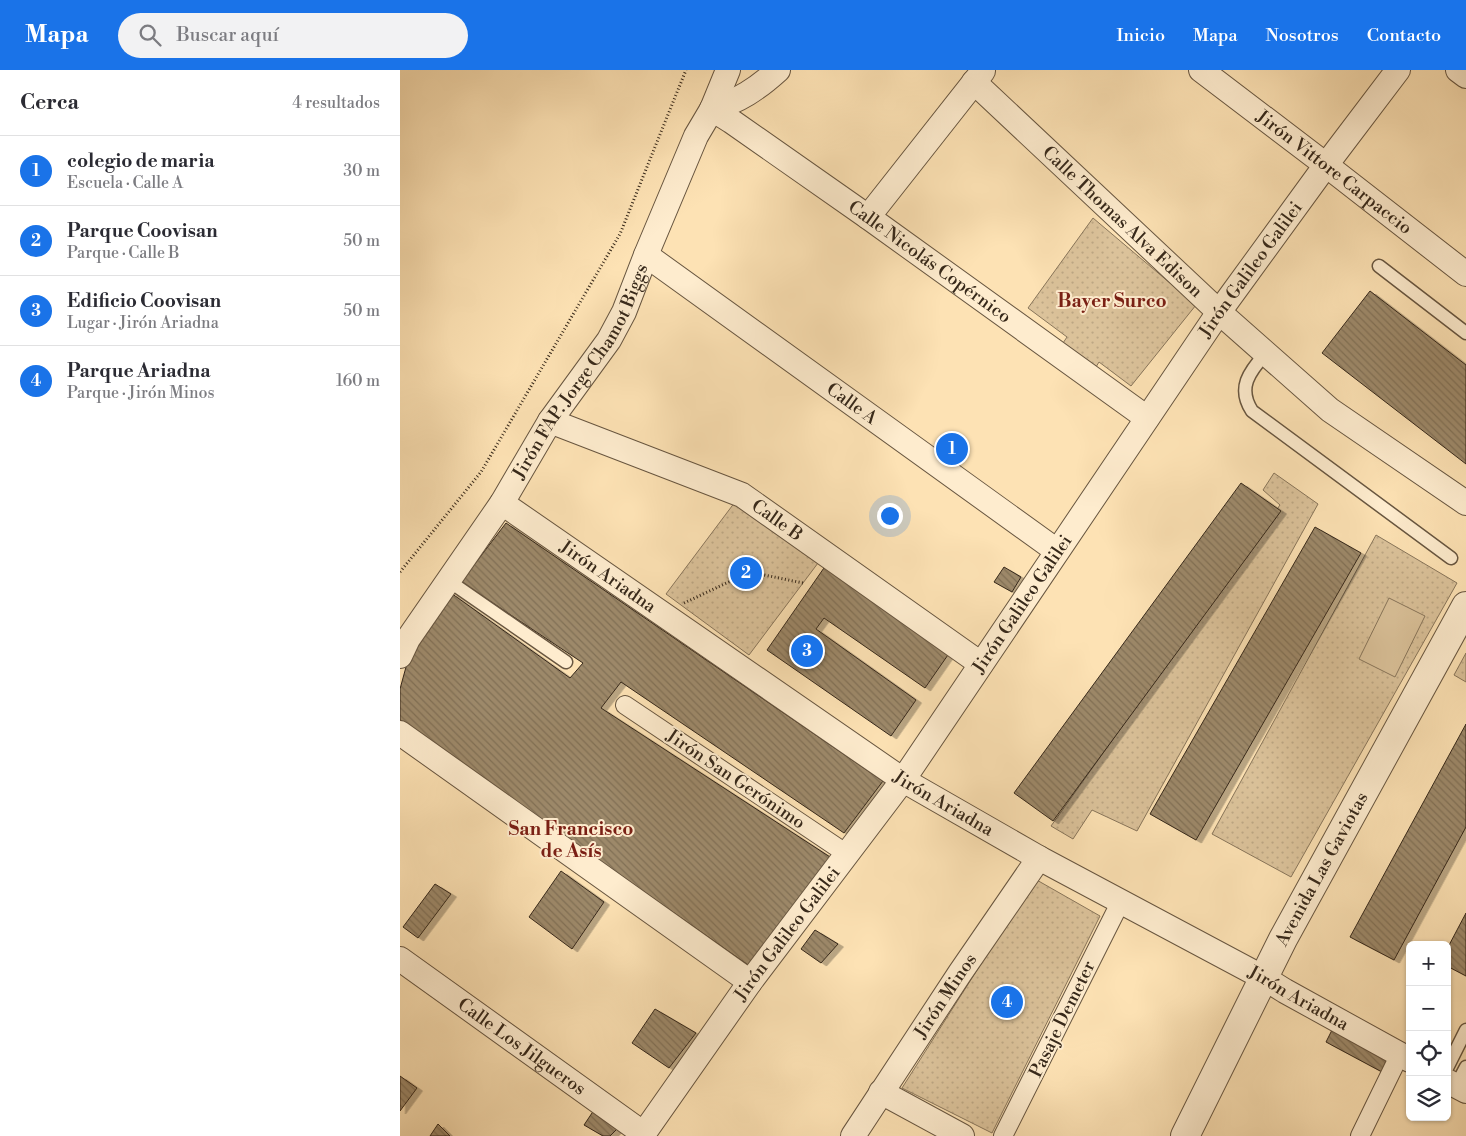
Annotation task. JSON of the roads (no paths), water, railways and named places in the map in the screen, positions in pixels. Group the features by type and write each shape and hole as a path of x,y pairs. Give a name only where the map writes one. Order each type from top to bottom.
{"street":[{"name":"Jirón FAP. Jorge Chamot Biggs","path":"400,656 408,639 502,503 550,421 609,340 624,312 696,136 712,109 728,70"},
{"path":"712,109 729,104 745,96 778,70"},
{"name":"Jirón Vittore Carpaccio","path":"1201,70 1466,274"},
{"name":"Jirón Galileo Galilei","path":"643,1135 750,982 903,780 1219,312 1398,70"},
{"path":"1458,70 1466,76"},
{"path":"868,217 979,76"},
{"name":"Calle Thomas Alva Edison","path":"979,76 1219,312 1330,410 1466,503"},
{"name":"Calle Nicolás Copérnico","path":"712,109 868,217 1147,418"},
{"name":"Calle A","path":"646,255 1057,551"},
{"name":"Calle B","path":"550,421 742,495 981,664"},
{"name":"Jirón Ariadna","path":"502,503 903,780 1039,858 1264,978 1405,1057"},
{"name":"Avenida Las Gaviotas","path":"1185,1136 1282,939 1466,606"},
{"name":"Jirón San Gerónimo","path":"625,705 847,854"},
{"path":"400,733 750,982"},
{"name":"Jirón Minos","path":"853,1136 1039,858"},
{"name":"Pasaje Demeter","path":"1003,1136 1121,901"},
{"name":"Calle Los Jilgueros","path":"400,959 643,1135"},
{"path":"1360,1136 1405,1057"},
{"path":"881,1092 962,1136"}],"lane":[{"path":"1379,266 1466,334"},
{"path":"1266,353 1254,366 1244,389 1247,402 1252,411 1451,558"},
{"path":"449,580 566,662"},
{"path":"1457,1078 1466,1030"}],"place":[{"name":"colegio de maria","path":"952,449"},
{"name":"Parque Coovisan","path":"746,573"},
{"name":"Edificio Coovisan","path":"807,651"},
{"name":"Parque Ariadna","path":"1007,1002"}],"district":[{"name":"Bayer Surco","path":"1112,300"},
{"name":"San Francisco de Asís","path":"571,839"}]}
